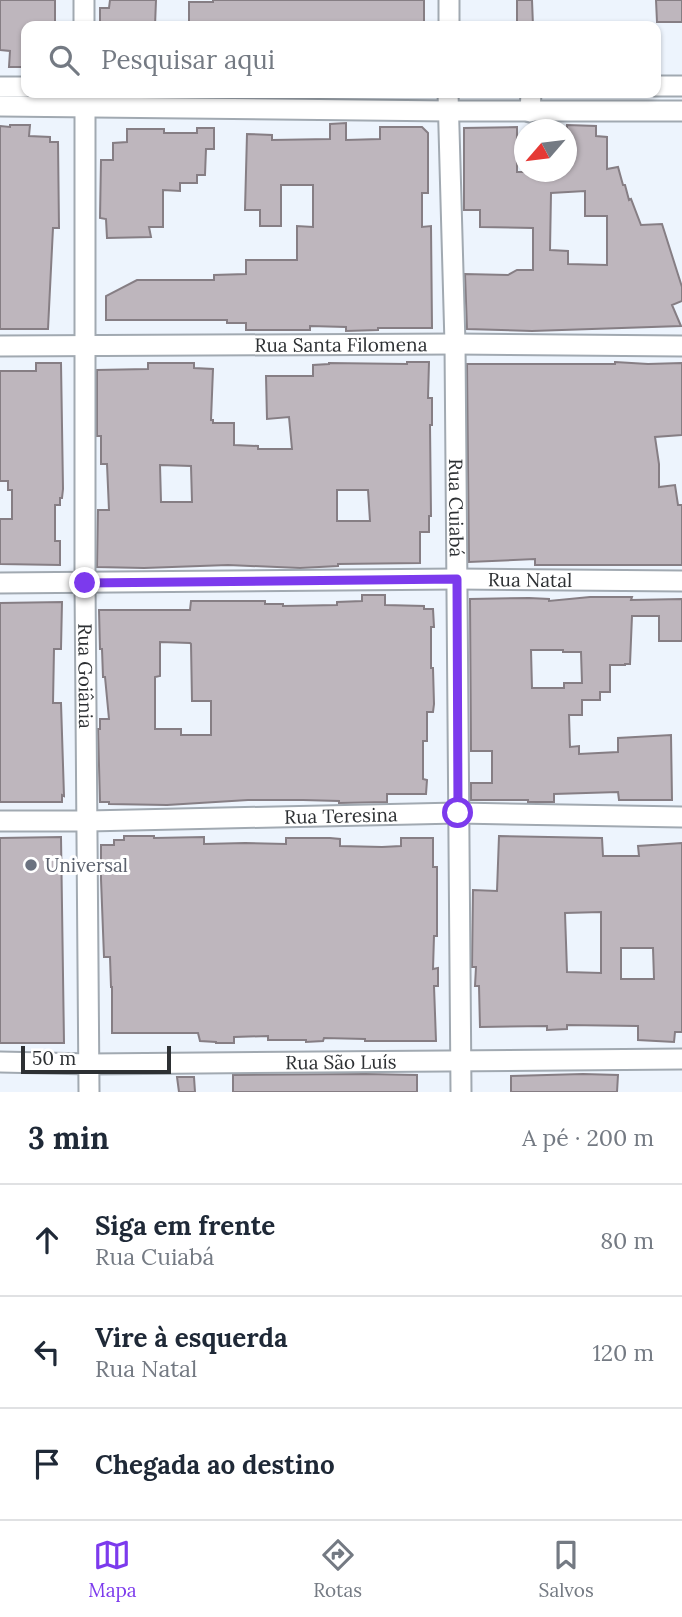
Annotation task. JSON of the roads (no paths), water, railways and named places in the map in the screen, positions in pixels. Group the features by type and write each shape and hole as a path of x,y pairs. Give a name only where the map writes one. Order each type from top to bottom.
{"street":[{"path":"84,0 84,21"},
{"path":"449,0 449,21"},
{"path":"661,86 682,86"},
{"path":"0,87 21,87"},
{"path":"0,106 85,99 531,102 682,111"},
{"name":"Rua Goiânia","path":"85,99 89,1092"},
{"name":"Rua Cuiabá","path":"449,102 455,344 461,1092"},
{"name":"Rua Santa Filomena","path":"0,346 682,346"},
{"name":"Rua Natal","path":"0,583 457,579 682,581"},
{"name":"Rua Teresina","path":"0,821 458,813 682,817"},
{"name":"Rua São Luís","path":"0,1062 90,1064 682,1059"}],"place":[{"name":"Universal","path":"31,865"}]}
